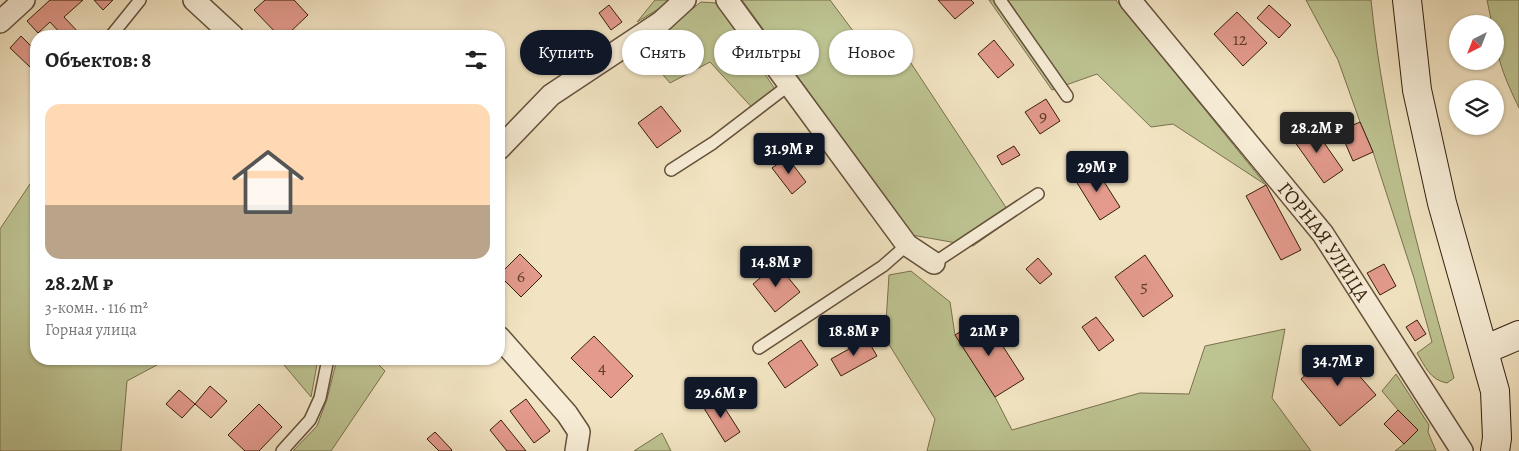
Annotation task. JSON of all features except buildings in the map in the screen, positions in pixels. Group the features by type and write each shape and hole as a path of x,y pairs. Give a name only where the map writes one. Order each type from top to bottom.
{"street":[{"path":"0,22 24,0"},
{"path":"194,0 226,30"},
{"path":"505,143 551,94 660,22 685,0"},
{"path":"727,0 907,245 934,263"},
{"name":"ГОРНАЯ УЛИЦА","path":"1130,0 1323,234 1462,451"},
{"path":"1407,0 1417,90 1442,203 1495,391 1497,438 1495,451"},
{"path":"1484,350 1519,335"},
{"path":"505,344 567,414 577,441"}],"lane":[{"path":"116,30 140,0"},
{"path":"1000,0 1067,96"},
{"path":"671,170 713,143 789,85"},
{"path":"934,263 1038,194"},
{"path":"759,348 883,266 907,245"},
{"path":"282,451 310,420 320,398 327,365"}],"green space":[{"path":"655,0 668,0 665,5 637,22"},
{"path":"742,0 830,0 852,30 829,30 829,75 913,75 913,66 1013,218 973,246 912,235 796,75 819,75 819,30 764,30"},
{"path":"989,0 1116,0 1266,185 1173,124 1151,127 1097,74 1052,90"},
{"path":"1306,0 1371,0 1385,96 1404,191 1454,378 1447,383 1432,376 1417,353 1432,342 1414,278 1373,152 1338,60"},
{"path":"1487,0 1519,0 1519,108 1503,70 1504,15 1490,15"},
{"path":"701,2 717,3 735,30 714,30 714,66 710,62 704,65 704,30 665,30"},
{"path":"663,75 685,75 670,83"},
{"path":"722,75 766,75 781,98 758,114"},
{"path":"30,184 30,365 157,365 127,381 121,451 0,451 0,229"},
{"path":"911,271 950,302 955,335 995,397 1012,430 1140,393 1189,394 1205,346 1285,329 1272,398 1311,451 927,451 935,419 885,338 889,275"},
{"path":"284,365 317,365 311,397"},
{"path":"336,365 379,365 385,371 331,451 293,451 317,426 327,399"},
{"path":"1396,374 1429,425 1428,432 1436,451 1395,451 1404,444 1398,410 1382,391"},
{"path":"662,433 671,451 634,451"}]}
